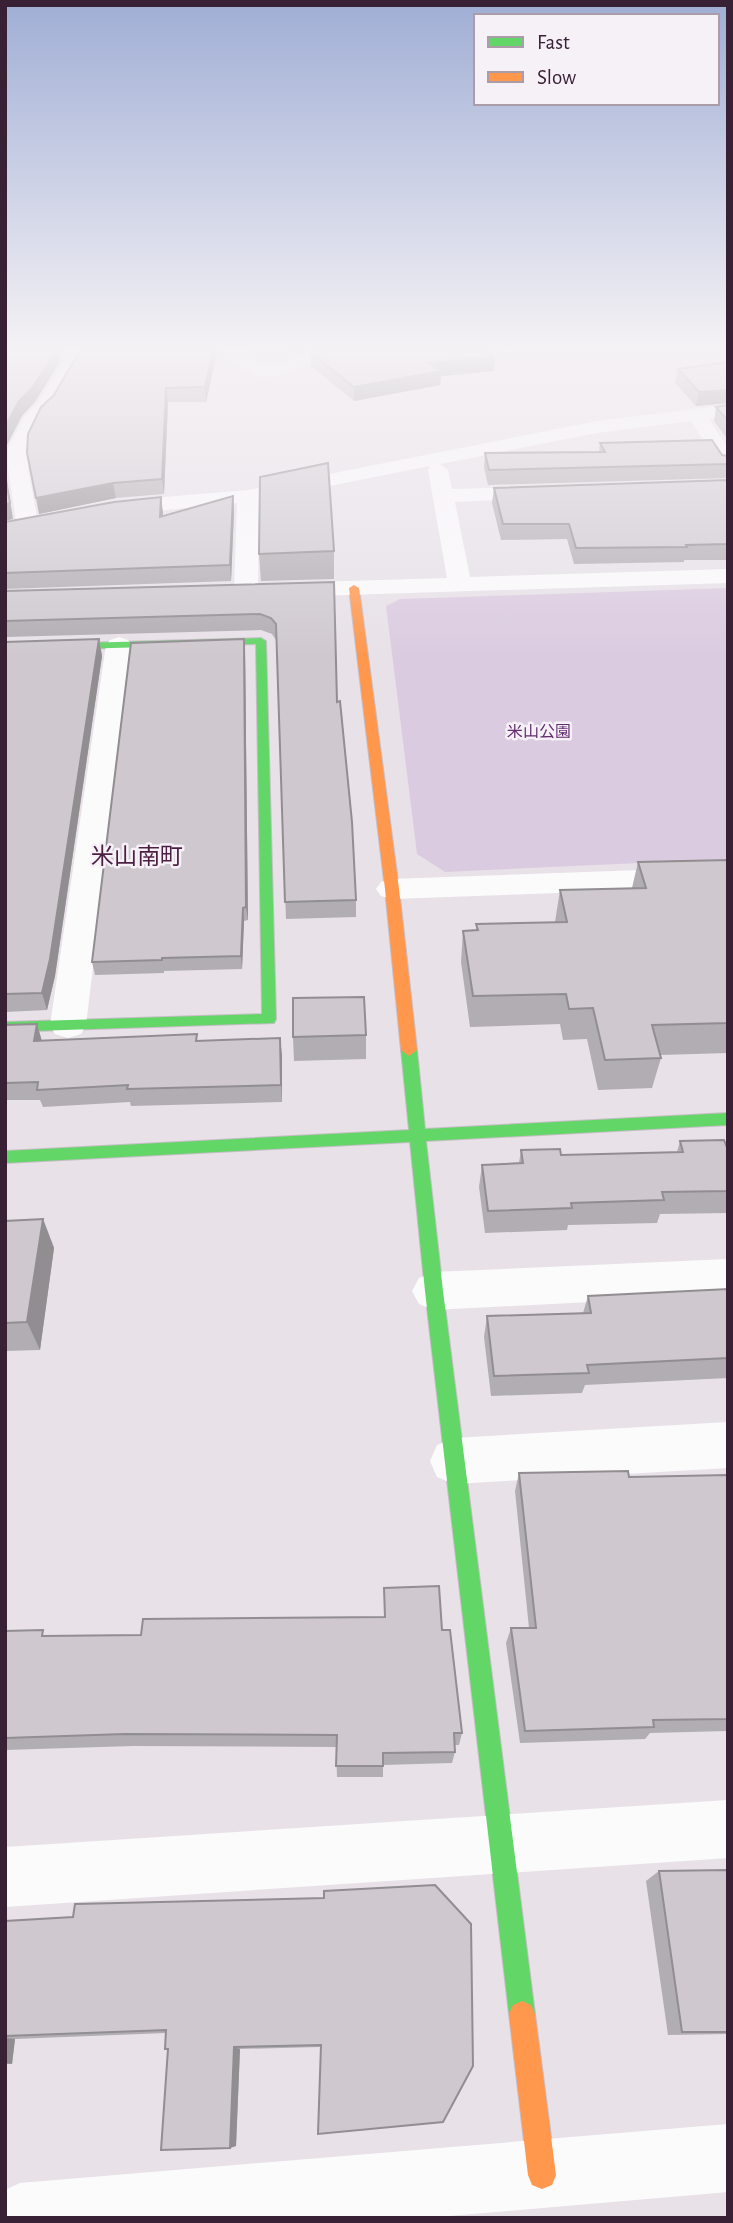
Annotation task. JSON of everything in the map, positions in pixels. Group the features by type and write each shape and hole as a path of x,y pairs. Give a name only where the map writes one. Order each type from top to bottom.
{"street":[{"path":"18,451 18,468 28,526"},
{"path":"5,530 116,508 248,496 473,451"},
{"path":"435,458 460,584"},
{"path":"443,495 565,491"},
{"path":"246,591 248,496"},
{"path":"220,592 728,576"},
{"path":"354,588 392,889 454,1461 542,2175"},
{"path":"5,648 261,641 269,1019 5,1027"},
{"path":"68,1025 119,645"},
{"path":"392,889 728,877"},
{"path":"5,1157 728,1119"},
{"path":"434,1291 728,1277"},
{"path":"454,1461 728,1444"},
{"path":"5,1877 728,1829"},
{"path":"19,2218 304,2205 542,2175 728,2158"}],"green space":[{"name":"米山公園","path":"728,588 728,859 445,872 417,854 386,606 400,599"}],"building":[{"path":"27,451 163,451 162,479 113,483 36,498"},
{"path":"719,451 722,455 728,456 728,464 489,470 485,453"},
{"path":"328,463 334,551 259,554 260,477"},
{"path":"5,475 10,503 5,504"},
{"path":"728,480 728,544 686,545 687,547 576,548 569,524 503,524 494,488"},
{"path":"233,496 230,565 5,573 5,522 114,502 161,497 160,517"},
{"path":"334,582 337,702 340,701 352,822 356,900 285,902 276,624 271,618 260,614 5,621 5,591"},
{"path":"99,639 50,959 42,993 5,994 5,642"},
{"path":"244,639 246,907 243,908 241,956 92,962 131,643"},
{"path":"728,860 728,1023 652,1025 661,1058 605,1060 593,1008 569,1009 566,994 473,996 463,931 478,930 476,924 567,922 560,890 646,888 638,862"},
{"path":"364,997 366,1035 293,1037 293,998"},
{"path":"37,1024 34,1041 197,1034 196,1041 280,1038 281,1085 127,1089 128,1085 37,1090 38,1082 5,1083 5,1025"},
{"path":"724,1140 728,1150 728,1191 662,1192 664,1200 571,1203 572,1208 488,1211 482,1165 523,1163 521,1150 560,1149 561,1155 683,1152 680,1141"},
{"path":"43,1219 27,1322 5,1323 5,1221"},
{"path":"728,1289 728,1358 587,1365 589,1373 494,1376 487,1316 591,1313 588,1296"},
{"path":"628,1471 629,1477 728,1475 728,1719 653,1720 654,1727 525,1731 511,1628 536,1628 519,1473"},
{"path":"439,1586 442,1630 450,1630 462,1733 454,1733 455,1752 383,1753 383,1766 336,1766 337,1735 125,1734 5,1738 5,1631 43,1630 42,1636 141,1635 143,1619 385,1617 384,1588"},
{"path":"728,1870 728,2032 682,2032 659,1871"},
{"path":"435,1885 471,1924 473,2066 443,2122 318,2134 321,2045 234,2047 230,2148 161,2150 168,2049 165,2049 166,2030 5,2036 5,1921 73,1917 75,1904 324,1898 324,1891"}],"traffic: fast":[{"path":"5,648 261,641 269,1019 5,1027"},
{"path":"409,1050 434,1291 522,2014"},
{"path":"5,1157 728,1119"}],"traffic: slow":[{"path":"354,588 392,889 409,1050"},
{"path":"522,2014 542,2175"}],"district":[{"name":"米山南町","path":"137,856"}]}
